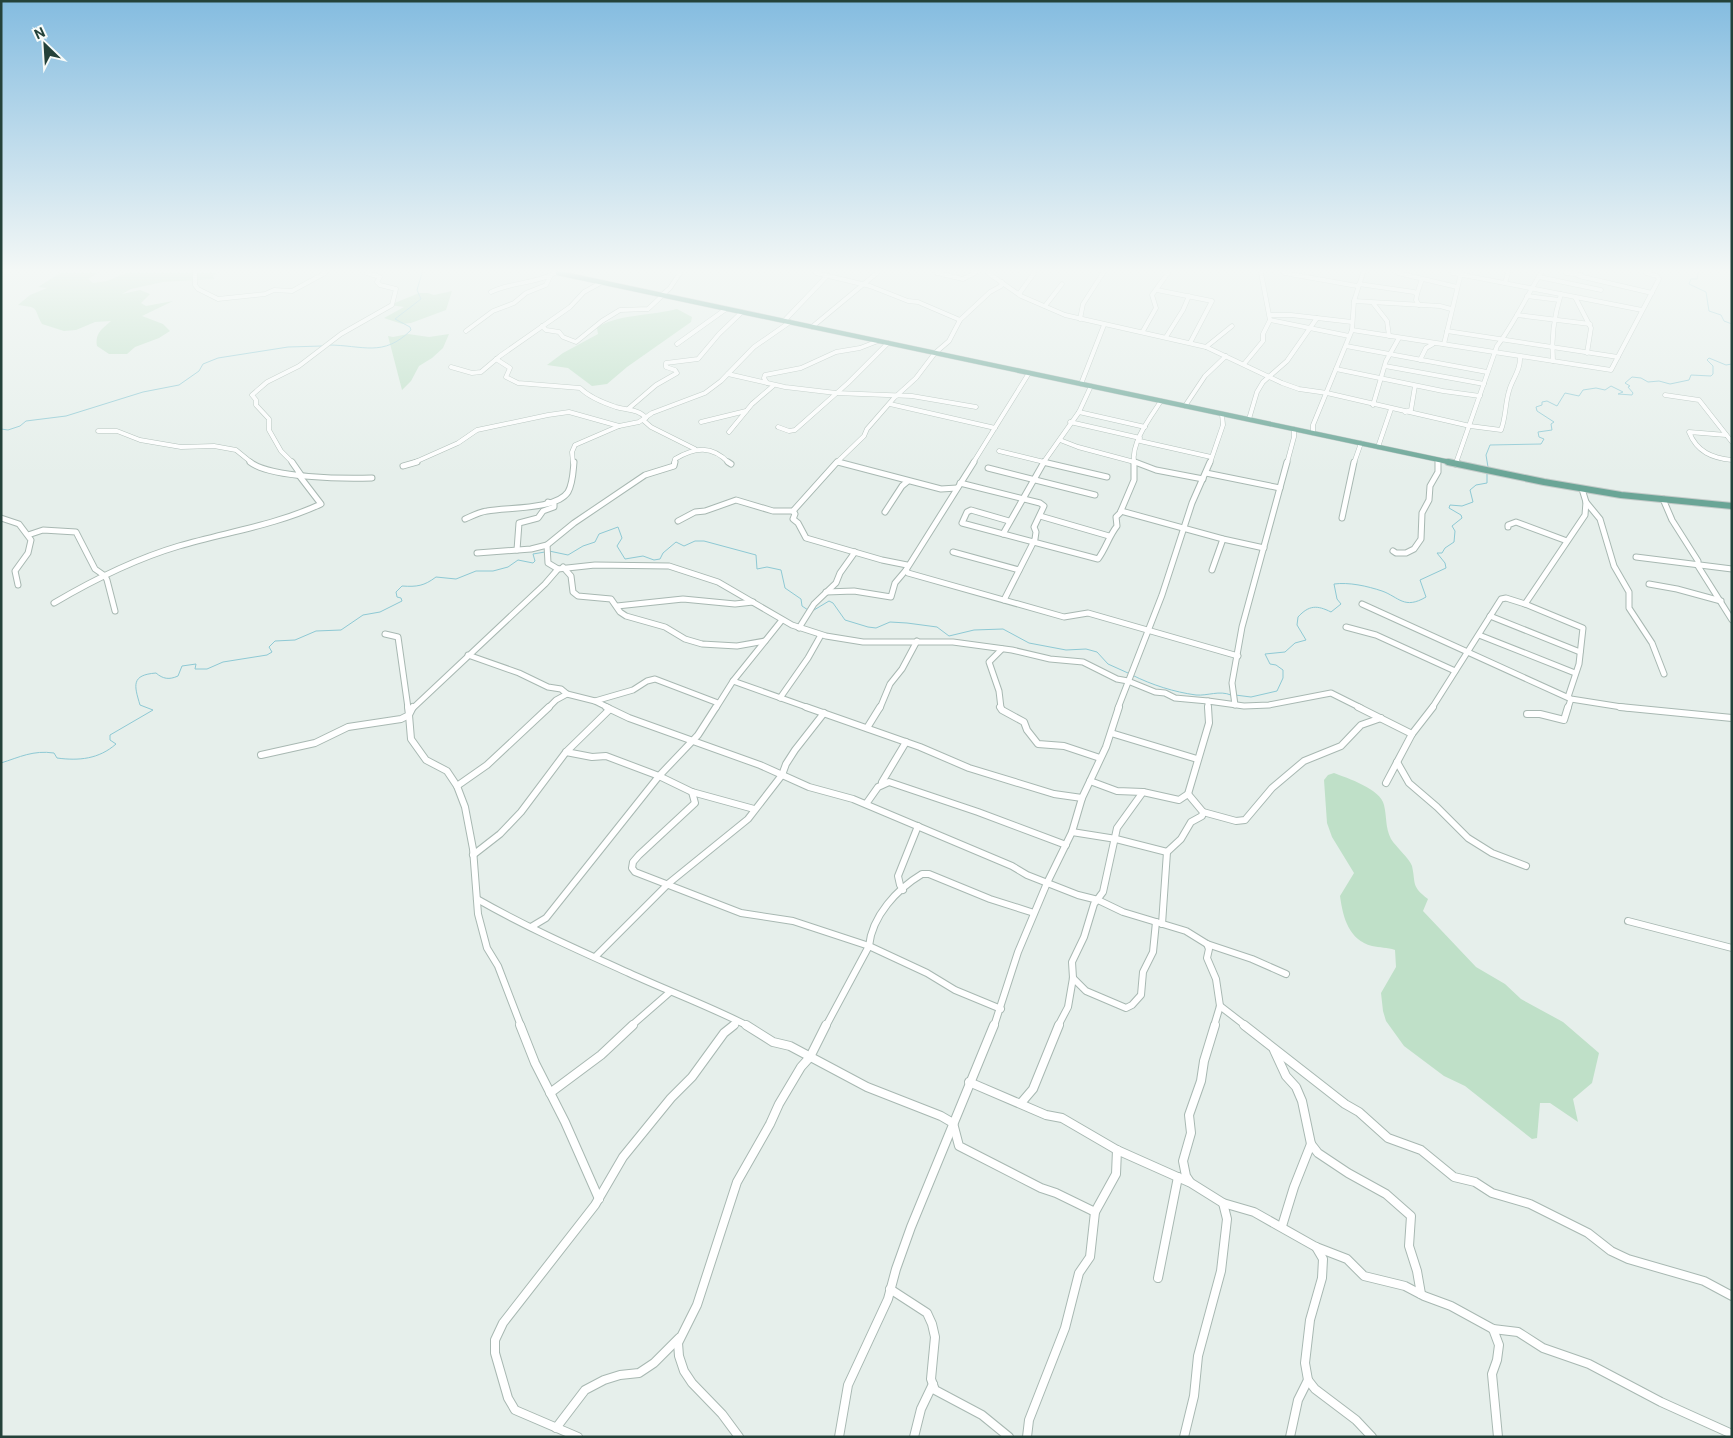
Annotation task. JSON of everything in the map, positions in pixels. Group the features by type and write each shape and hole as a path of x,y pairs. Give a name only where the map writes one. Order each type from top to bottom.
{"main road":[{"path":"874,340 1582,490 1732,506"}],"street":[{"path":"54,603 105,576 177,546 286,520 322,504 278,447 269,430 271,424 268,417 256,406 256,400 252,395 268,382 299,366 334,340"},
{"path":"451,367 479,372 525,340"},
{"path":"677,344 682,340"},
{"path":"628,409 656,385 677,373 666,367 666,363 698,359 714,340"},
{"path":"465,520 488,510 548,502 560,498 568,490 575,462 572,452 573,447 619,426 629,425 644,419 652,413 705,393 728,374 763,340"},
{"path":"678,521 695,512 705,511 736,500 773,511 793,511 846,452 864,436 867,429 916,378 935,353 949,340"},
{"path":"1081,384 1098,340"},
{"path":"1178,340 1206,347 1299,389 1327,393 1470,426 1501,430 1505,420 1509,388 1521,362 1520,357"},
{"path":"1206,347 1215,340"},
{"path":"1244,364 1263,340"},
{"path":"1249,419 1256,392 1286,361 1302,340"},
{"path":"1313,433 1313,425 1348,340"},
{"path":"1373,405 1380,379 1398,340"},
{"path":"1411,340 1608,370 1614,367 1627,340"},
{"path":"1456,464 1495,353 1502,340"},
{"path":"1503,340 1618,357"},
{"path":"1553,340 1553,361"},
{"path":"1587,353 1590,340"},
{"path":"767,383 764,378 765,375 801,368 836,352 860,348 878,341"},
{"path":"778,428 788,431 795,430 874,359 888,343"},
{"path":"1420,360 1426,348 1433,344"},
{"path":"1346,346 1488,372"},
{"path":"1185,406 1205,376 1226,356"},
{"path":"496,359 510,368 506,378 518,382 547,386 580,388 585,393 616,407 642,413 644,419 651,427 695,448 722,455 730,464"},
{"path":"1385,366 1484,384"},
{"path":"1336,369 1468,396 1480,396"},
{"path":"826,592 854,591 886,598 891,597 896,583 996,428 1029,373"},
{"path":"728,374 773,386 836,394 947,400 976,408"},
{"path":"729,432 746,411 773,386"},
{"path":"1003,534 1044,461 1060,440 1070,422 1079,412 1091,386"},
{"path":"1405,412 1410,410 1415,386"},
{"path":"1664,395 1699,400 1732,442"},
{"path":"1009,521 971,510 967,512 962,524 1098,560 1107,546 1109,536 1117,526 1116,517 1121,511 1134,480 1135,466 1133,454 1144,427 1161,401"},
{"path":"890,404 996,428"},
{"path":"1378,446 1391,409"},
{"path":"701,422 714,422 729,415 746,411"},
{"path":"403,466 425,459 458,444 477,430 548,415 569,412 619,426"},
{"path":"1079,412 1144,427"},
{"path":"838,1437 845,1412 848,1385 888,1299 911,1227 1001,1009 1018,952 1047,883 1072,832 1082,798 1110,733 1115,714 1148,631 1185,528 1192,503 1212,458 1223,425 1222,414"},
{"path":"1070,422 1212,458"},
{"path":"1235,704 1232,683 1242,627 1294,437 1294,429"},
{"path":"98,431 117,431 140,440 181,447 214,446 236,450 257,467 347,479 372,478"},
{"path":"1728,435 1690,432 1690,435 1703,453 1716,459 1732,460"},
{"path":"1060,440 1078,447 1134,461 1156,470 1203,479"},
{"path":"1342,518 1358,446 1361,443"},
{"path":"477,553 517,550 547,545 574,523 645,475 674,466 675,459 695,448"},
{"path":"999,451 1107,477"},
{"path":"1393,551 1396,553 1406,553 1418,545 1421,540 1422,513 1429,500 1430,486 1438,472 1438,460"},
{"path":"838,462 948,490 959,485 1023,498 1043,505 1043,510 1034,527 1036,535 1033,543 1004,600"},
{"path":"988,468 1094,495"},
{"path":"1206,473 1280,488"},
{"path":"885,512 902,486 908,481"},
{"path":"1582,490 1586,502 1600,519 1614,566 1629,592 1629,608 1652,643 1664,674"},
{"path":"1663,499 1672,520 1698,561 1698,566 1732,620"},
{"path":"517,550 519,523 538,518 544,511 554,507 554,504 548,502"},
{"path":"1525,604 1585,515 1586,502"},
{"path":"793,511 795,514 793,519 798,521 806,538 906,568 908,573 1064,617 1088,613 1238,656"},
{"path":"1121,511 1223,539 1264,548"},
{"path":"1040,516 1109,536"},
{"path":"1,518 14,520 31,540 28,553 15,571 18,585"},
{"path":"1508,527 1508,525 1516,522 1567,541"},
{"path":"28,535 43,530 76,532 86,547 95,569 99,574 105,576 113,594 115,611"},
{"path":"1212,570 1223,539"},
{"path":"547,545 549,551 548,563 560,568 571,576 574,592 578,596 611,599 620,612 626,616 665,627 685,640 702,644 737,646 765,641"},
{"path":"799,628 811,610 836,583 840,572 855,552"},
{"path":"953,552 1019,570"},
{"path":"1636,557 1732,569"},
{"path":"261,755 315,743 348,728 401,719 409,715 413,707 560,568 670,566 718,582 782,620 821,635 863,642 953,642 1002,649 1050,659 1083,662 1104,674 1129,680 1174,698 1269,706 1330,693 1412,734"},
{"path":"1649,584 1677,589 1721,601"},
{"path":"1386,783 1412,734 1428,715 1501,599 1504,598 1525,604 1583,628 1584,631 1579,664 1575,673 1564,720 1540,714 1527,714"},
{"path":"617,606 650,600 669,601 683,599 732,604 753,602"},
{"path":"1362,604 1466,653 1569,698 1635,709 1732,718"},
{"path":"1490,616 1580,652"},
{"path":"531,927 546,918 659,776 704,727 733,681 758,653 782,620"},
{"path":"1346,627 1376,635 1455,671"},
{"path":"385,634 398,637 409,715 408,730 411,739 426,760 447,771 457,786 465,807 473,854 481,932 487,948 498,966 509,1000 535,1063 565,1122 599,1199"},
{"path":"780,698 808,658 821,635"},
{"path":"1479,635 1575,673"},
{"path":"867,728 884,702 890,684 902,669 917,641"},
{"path":"1002,649 989,662 999,691 999,705 1002,710 1024,722 1027,730 1038,744 1064,746 1100,758"},
{"path":"468,655 548,686 561,689 567,694 595,701 609,710 809,787 866,804 1047,883 1078,895 1098,900 1122,912 1192,934 1207,944 1252,959 1286,974"},
{"path":"595,701 633,690 647,681 655,679 718,703"},
{"path":"733,681 906,742 942,756 950,762 1054,794 1082,798"},
{"path":"457,786 488,765 556,700 567,694"},
{"path":"1090,780 1116,791 1143,792 1179,800 1188,794 1197,759 1210,723 1211,716 1206,705 1208,701"},
{"path":"473,854 500,834 521,812 566,752 609,710"},
{"path":"596,956 667,885 748,819 782,775 786,764 795,750 824,713"},
{"path":"1188,794 1203,812 1236,821 1245,820 1272,788 1304,761 1341,746 1361,725 1381,718"},
{"path":"1110,733 1197,759"},
{"path":"866,804 882,782 906,742"},
{"path":"566,752 592,757 606,756 659,776 692,792 754,809"},
{"path":"1397,762 1406,781 1437,807 1472,842 1493,854 1526,866"},
{"path":"882,782 889,782 979,811 1008,824 1066,845"},
{"path":"692,792 694,803 633,862 632,868 635,872 740,913 764,918 793,920 869,946 927,973 955,990 1001,1009"},
{"path":"1021,1103 1033,1089 1046,1060 1054,1034 1068,1007 1073,978 1072,962 1084,937 1094,904 1103,892 1116,838 1116,830 1122,818 1143,792"},
{"path":"1073,978 1086,991 1126,1008 1132,1005 1141,994 1143,972 1153,952 1159,923 1167,852 1181,839 1191,822 1202,816 1203,812"},
{"path":"903,890 899,884 897,873 908,854 918,826"},
{"path":"1072,832 1116,838 1167,852"},
{"path":"739,1437 722,1414 692,1383 684,1371 679,1356 678,1343 697,1305 737,1182 770,1124 779,1104 801,1067 810,1056 869,946 870,936 883,908 917,877 922,874 929,874 990,899 1034,913"},
{"path":"477,899 531,927 670,992 706,1005 756,1030 773,1042 790,1046 867,1087 932,1112 953,1123 959,1146 1041,1188 1095,1212"},
{"path":"1628,921 1732,948"},
{"path":"1191,1183 1186,1176 1183,1161 1191,1133 1189,1114 1201,1081 1204,1061 1220,1006 1216,979 1207,958 1209,949 1207,944"},
{"path":"550,1093 601,1055 614,1041 670,992"},
{"path":"1220,1006 1345,1104 1359,1112 1388,1138 1421,1150 1454,1177 1475,1182 1492,1193 1530,1204 1588,1233 1611,1251 1628,1259 1704,1281 1732,1296"},
{"path":"578,1437 516,1410 508,1398 495,1353 495,1340 503,1323 599,1199 624,1157 671,1098 692,1077 724,1033 737,1022"},
{"path":"1273,1048 1286,1076 1296,1087 1302,1101 1311,1144 1318,1153 1348,1173 1386,1194 1411,1216 1412,1222 1408,1246 1417,1271 1421,1294"},
{"path":"970,1082 1046,1115 1062,1118 1117,1150 1191,1183 1223,1202 1254,1212 1282,1226 1316,1247 1346,1259 1364,1276 1405,1286 1452,1306 1493,1329 1518,1332 1544,1348 1589,1364 1635,1389 1732,1434"},
{"path":"1282,1226 1294,1187 1311,1144"},
{"path":"1027,1437 1029,1420 1065,1328 1079,1272 1090,1257 1095,1212 1116,1174 1117,1150"},
{"path":"1158,1278 1178,1177"},
{"path":"1184,1437 1194,1396 1198,1356 1221,1271 1227,1218 1223,1202"},
{"path":"1316,1247 1323,1259 1322,1278 1310,1320 1305,1363 1308,1380 1315,1389 1356,1420 1372,1437"},
{"path":"890,1289 927,1313 932,1324 935,1337 931,1378 935,1390 982,1415 1009,1437"},
{"path":"1493,1329 1499,1345 1497,1360 1492,1374 1498,1437"},
{"path":"556,1428 585,1390 604,1380 639,1372 654,1363 680,1337"},
{"path":"1290,1437 1294,1412 1301,1389 1308,1380"},
{"path":"914,1437 916,1422 924,1399 933,1384"}],"green space":[{"path":"97,340 153,340 135,347 127,354 109,354 97,346"},
{"path":"389,340 446,340 443,348 419,366 411,381 402,390"},
{"path":"587,340 665,340 627,367 607,384 592,386 568,368 547,365 563,353"},
{"path":"1334,773 1363,785 1382,799 1391,839 1411,863 1415,884 1428,899 1423,911 1476,967 1505,984 1521,999 1563,1022 1599,1053 1592,1083 1573,1099 1578,1122 1550,1103 1540,1103 1537,1138 1532,1139 1465,1086 1444,1076 1404,1046 1386,1021 1381,993 1396,967 1395,950 1364,943 1353,933 1345,920 1340,896 1354,873 1332,837 1327,823 1324,780 1328,775"}],"waterway":[{"path":"328,345 372,348 382,347 399,340"},
{"path":"1,429 8,430 20,426 26,421 66,416 143,392 179,385 199,371 203,364 218,358 288,347 322,346"},
{"path":"1488,467 1486,455 1490,445 1541,444 1544,439 1539,437 1538,432 1552,430 1551,424 1554,422 1537,411 1536,407 1542,405 1542,402 1547,401 1557,406 1565,393 1579,396 1583,390 1596,388 1605,390 1611,386 1623,392 1618,394 1632,395 1633,393 1628,387 1630,386 1625,383 1632,377 1641,378 1648,382 1659,381 1670,384 1689,380 1691,375 1711,376 1713,374 1713,366 1707,360 1709,358 1726,365 1732,364"},
{"path":"1235,695 1251,697 1277,691 1283,678 1283,670 1276,665 1270,664 1265,654 1285,652 1295,643 1306,640 1297,625 1298,617 1313,607 1331,612 1341,604 1337,599 1334,584 1352,584 1370,588 1407,602 1418,601 1426,597 1420,580 1446,568 1445,563 1437,553 1442,553 1445,548 1454,542 1455,531 1452,526 1462,518 1461,515 1449,508 1450,505 1462,506 1473,502 1470,490 1476,485 1487,483 1487,472"},
{"path":"549,551 568,555 583,546 595,542 599,534 618,527 622,538 617,546 625,559 643,556 654,560 660,559 663,553 676,542 684,546 695,541 704,541 756,555 757,569 767,567 781,570 785,588 801,599 802,606 808,610"},
{"path":"1,763 40,752 54,753 57,758 73,759 88,758 103,753 116,744 110,740 110,735 153,710 140,705 136,692 136,682 142,676 156,673 164,678 172,678 178,676 182,666 196,664 195,669 207,669 223,662 267,655 272,652 269,647 275,641 295,640 316,631 341,630 363,615 380,612 402,601 401,598 397,597 396,592 402,586 420,585 436,577 456,579 476,571 493,571 508,567 518,560 533,563 535,561 533,554 545,552"},
{"path":"814,610 829,601 833,603 845,620 868,627 876,628 890,622 907,623 937,627 949,636 974,630 1003,629 1029,643 1066,650 1086,649 1097,652 1108,664 1128,673"},
{"path":"1132,675 1163,688 1188,694 1222,693 1231,695"}]}
